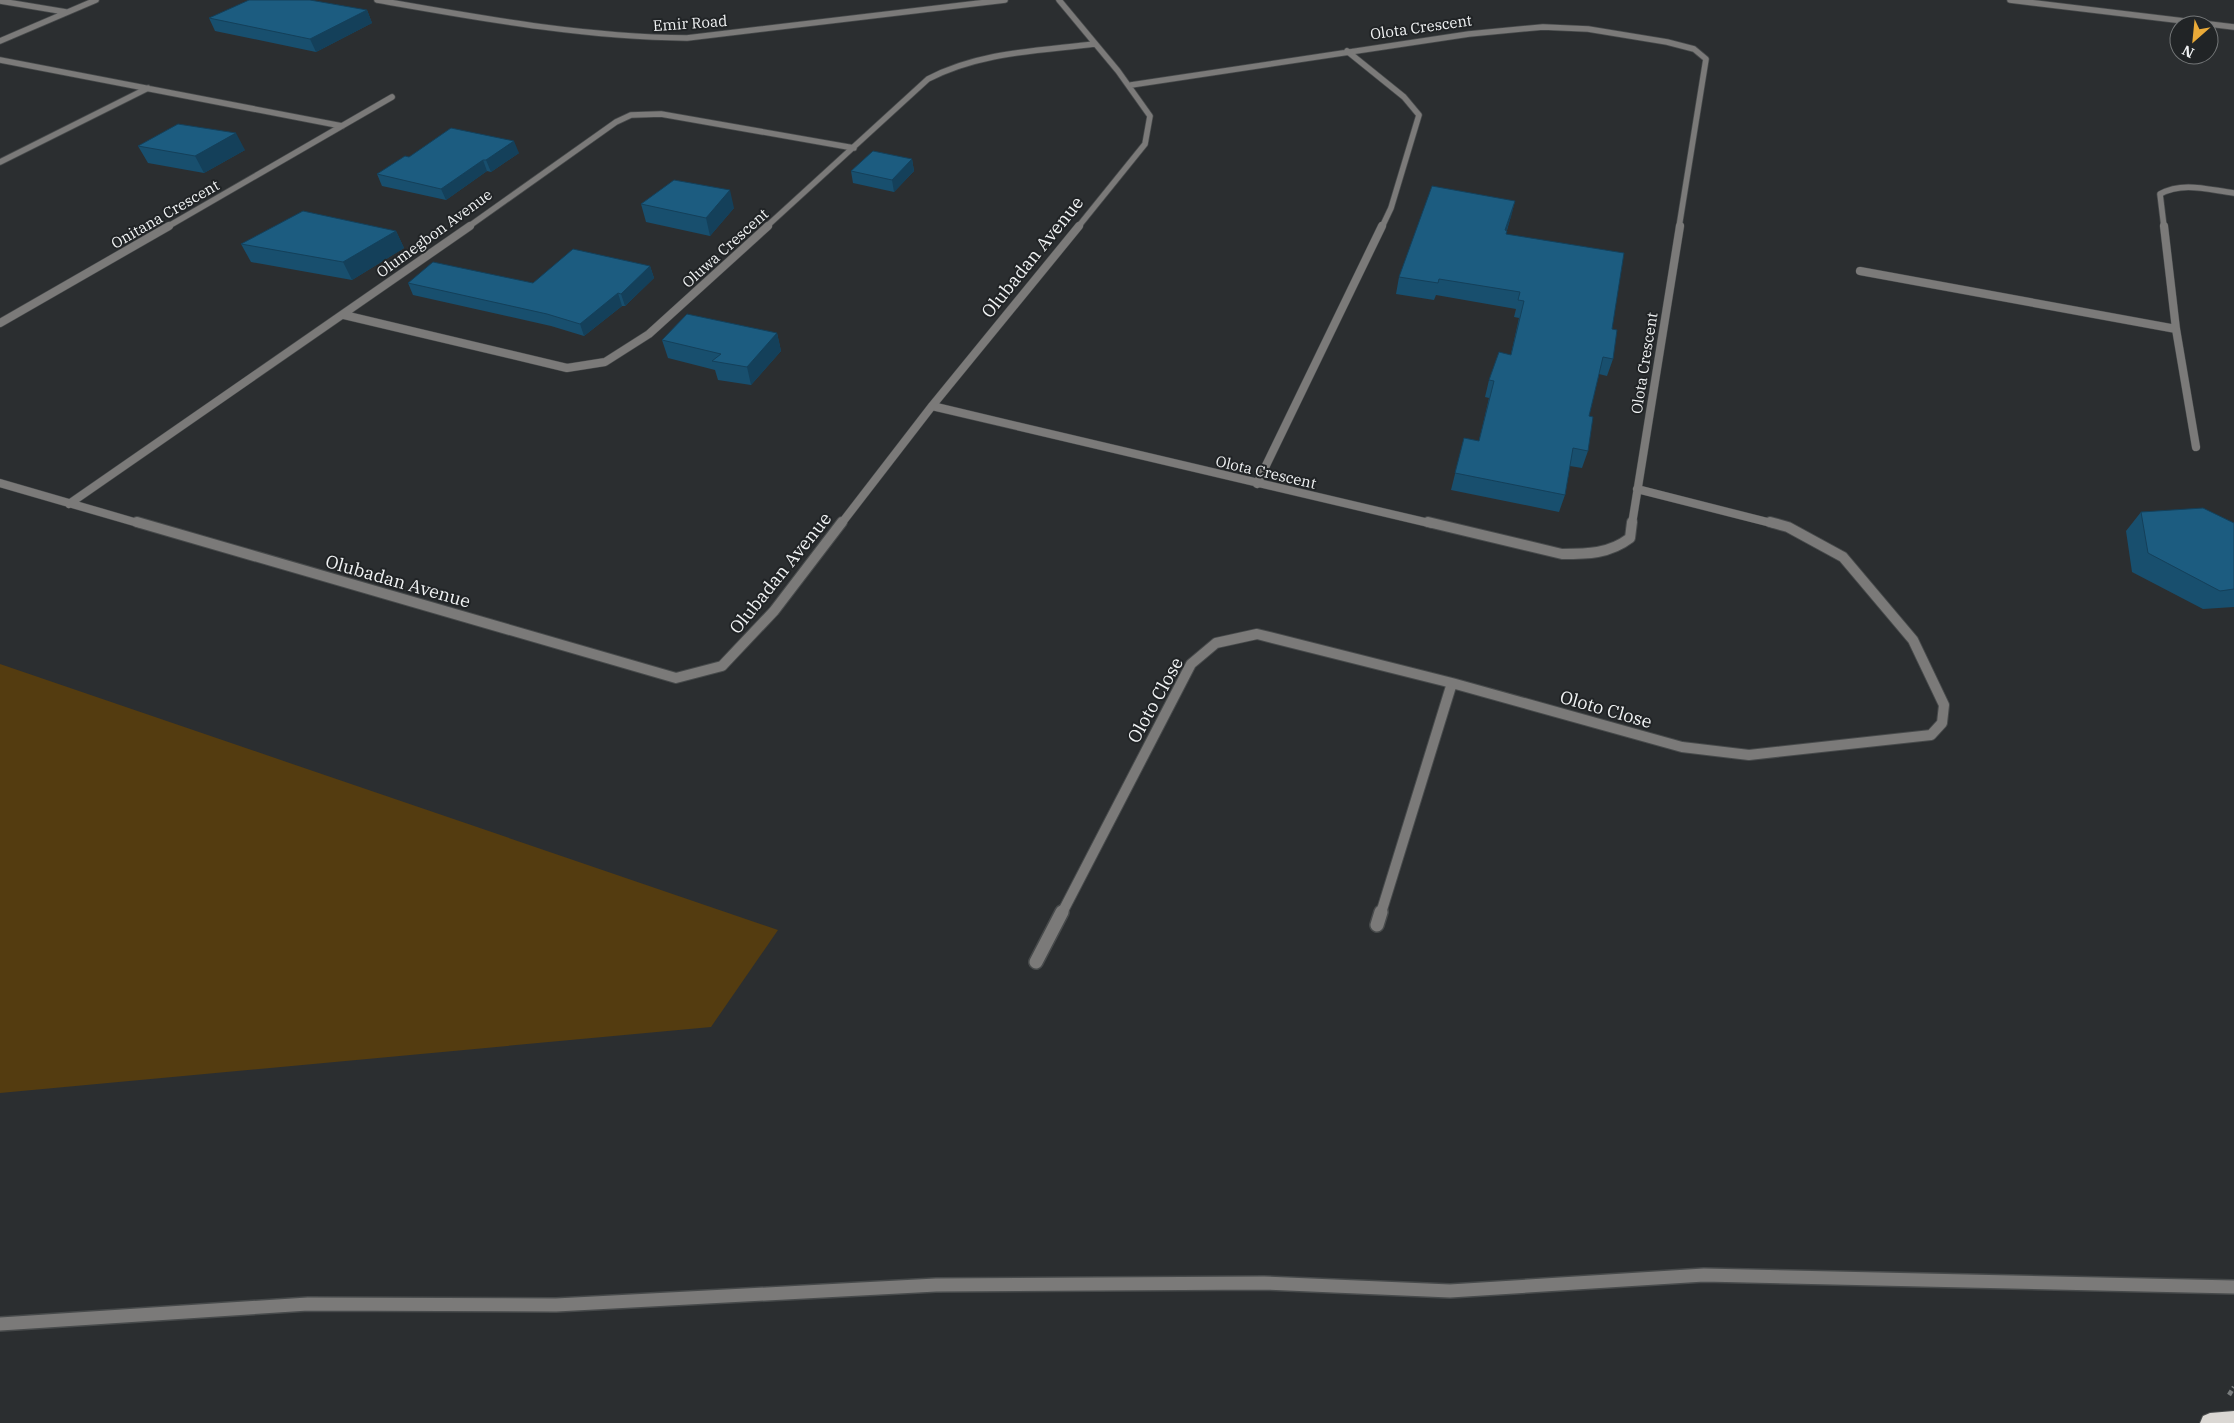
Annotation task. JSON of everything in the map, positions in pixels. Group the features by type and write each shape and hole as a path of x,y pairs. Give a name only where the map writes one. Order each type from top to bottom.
{"highway":[{"path":"2210,1423 2234,1420"}],"street":[{"path":"0,41 96,0"},
{"name":"Emir Road","path":"377,0 595,36 642,39 687,38 1006,0"},
{"name":"Olubadan Avenue","path":"0,483 676,678 722,666 774,611 932,406 1145,144 1150,116 1131,85 1094,44 1059,0"},
{"path":"2010,0 2234,27"},
{"path":"0,1 66,13"},
{"name":"Olota Crescent","path":"932,406 1257,484 1562,554 1598,554 1619,548 1630,538 1706,59 1694,49 1667,42 1588,29 1544,27 1469,34 1131,85"},
{"name":"Oluwa Crescent","path":"344,315 567,368 605,362 649,334 928,79 941,71 959,64 1012,54 1094,44"},
{"path":"1257,484 1391,208 1417,122 1418,115 1404,97 1347,52"},
{"path":"0,60 342,126"},
{"path":"0,162 148,88"},
{"name":"Onitana Crescent","path":"0,324 392,97"},
{"name":"Olumegbon Avenue","path":"68,504 344,315 602,130 631,115 661,114 854,148"},
{"path":"2196,447 2176,329 2160,194 2165,190 2181,188 2234,193"},
{"path":"1860,271 2176,329"},
{"name":"Oloto Close","path":"1036,962 1191,664 1216,643 1257,634 1452,683 1682,747 1750,755 1811,747 1883,742 1931,735 1942,723 1944,705 1913,640 1843,557 1788,527 1638,489"},
{"path":"1377,925 1452,683"},
{"path":"0,1324 308,1304 556,1305 936,1285 1264,1283 1450,1291 1704,1275 1996,1280 2234,1287"}],"shaded area":[{"path":"0,664 778,930 711,1027 0,1093"}],"building":[{"path":"249,0 310,0 367,10 310,39 209,18"},
{"path":"178,124 236,133 195,156 138,146"},
{"path":"451,128 514,141 441,189 377,174 405,156 409,157"},
{"path":"873,151 912,159 892,180 851,171"},
{"path":"674,180 730,190 706,218 641,204"},
{"path":"1432,186 1515,201 1505,230 1507,231 1506,234 1624,253 1612,329 1617,330 1613,359 1603,357 1589,416 1593,417 1588,451 1573,448 1565,495 1455,473 1464,438 1479,441 1494,381 1489,380 1499,352 1511,355 1524,301 1518,300 1520,292 1439,279 1438,283 1399,277"},
{"path":"303,211 396,231 343,262 241,244"},
{"path":"573,249 650,266 621,294 618,293 580,324 547,314 408,283 433,262 533,283"},
{"path":"687,314 777,333 747,367 712,361 721,354 662,340"},
{"path":"2203,508 2234,523 2234,589 2220,591 2148,553 2141,512"}]}
